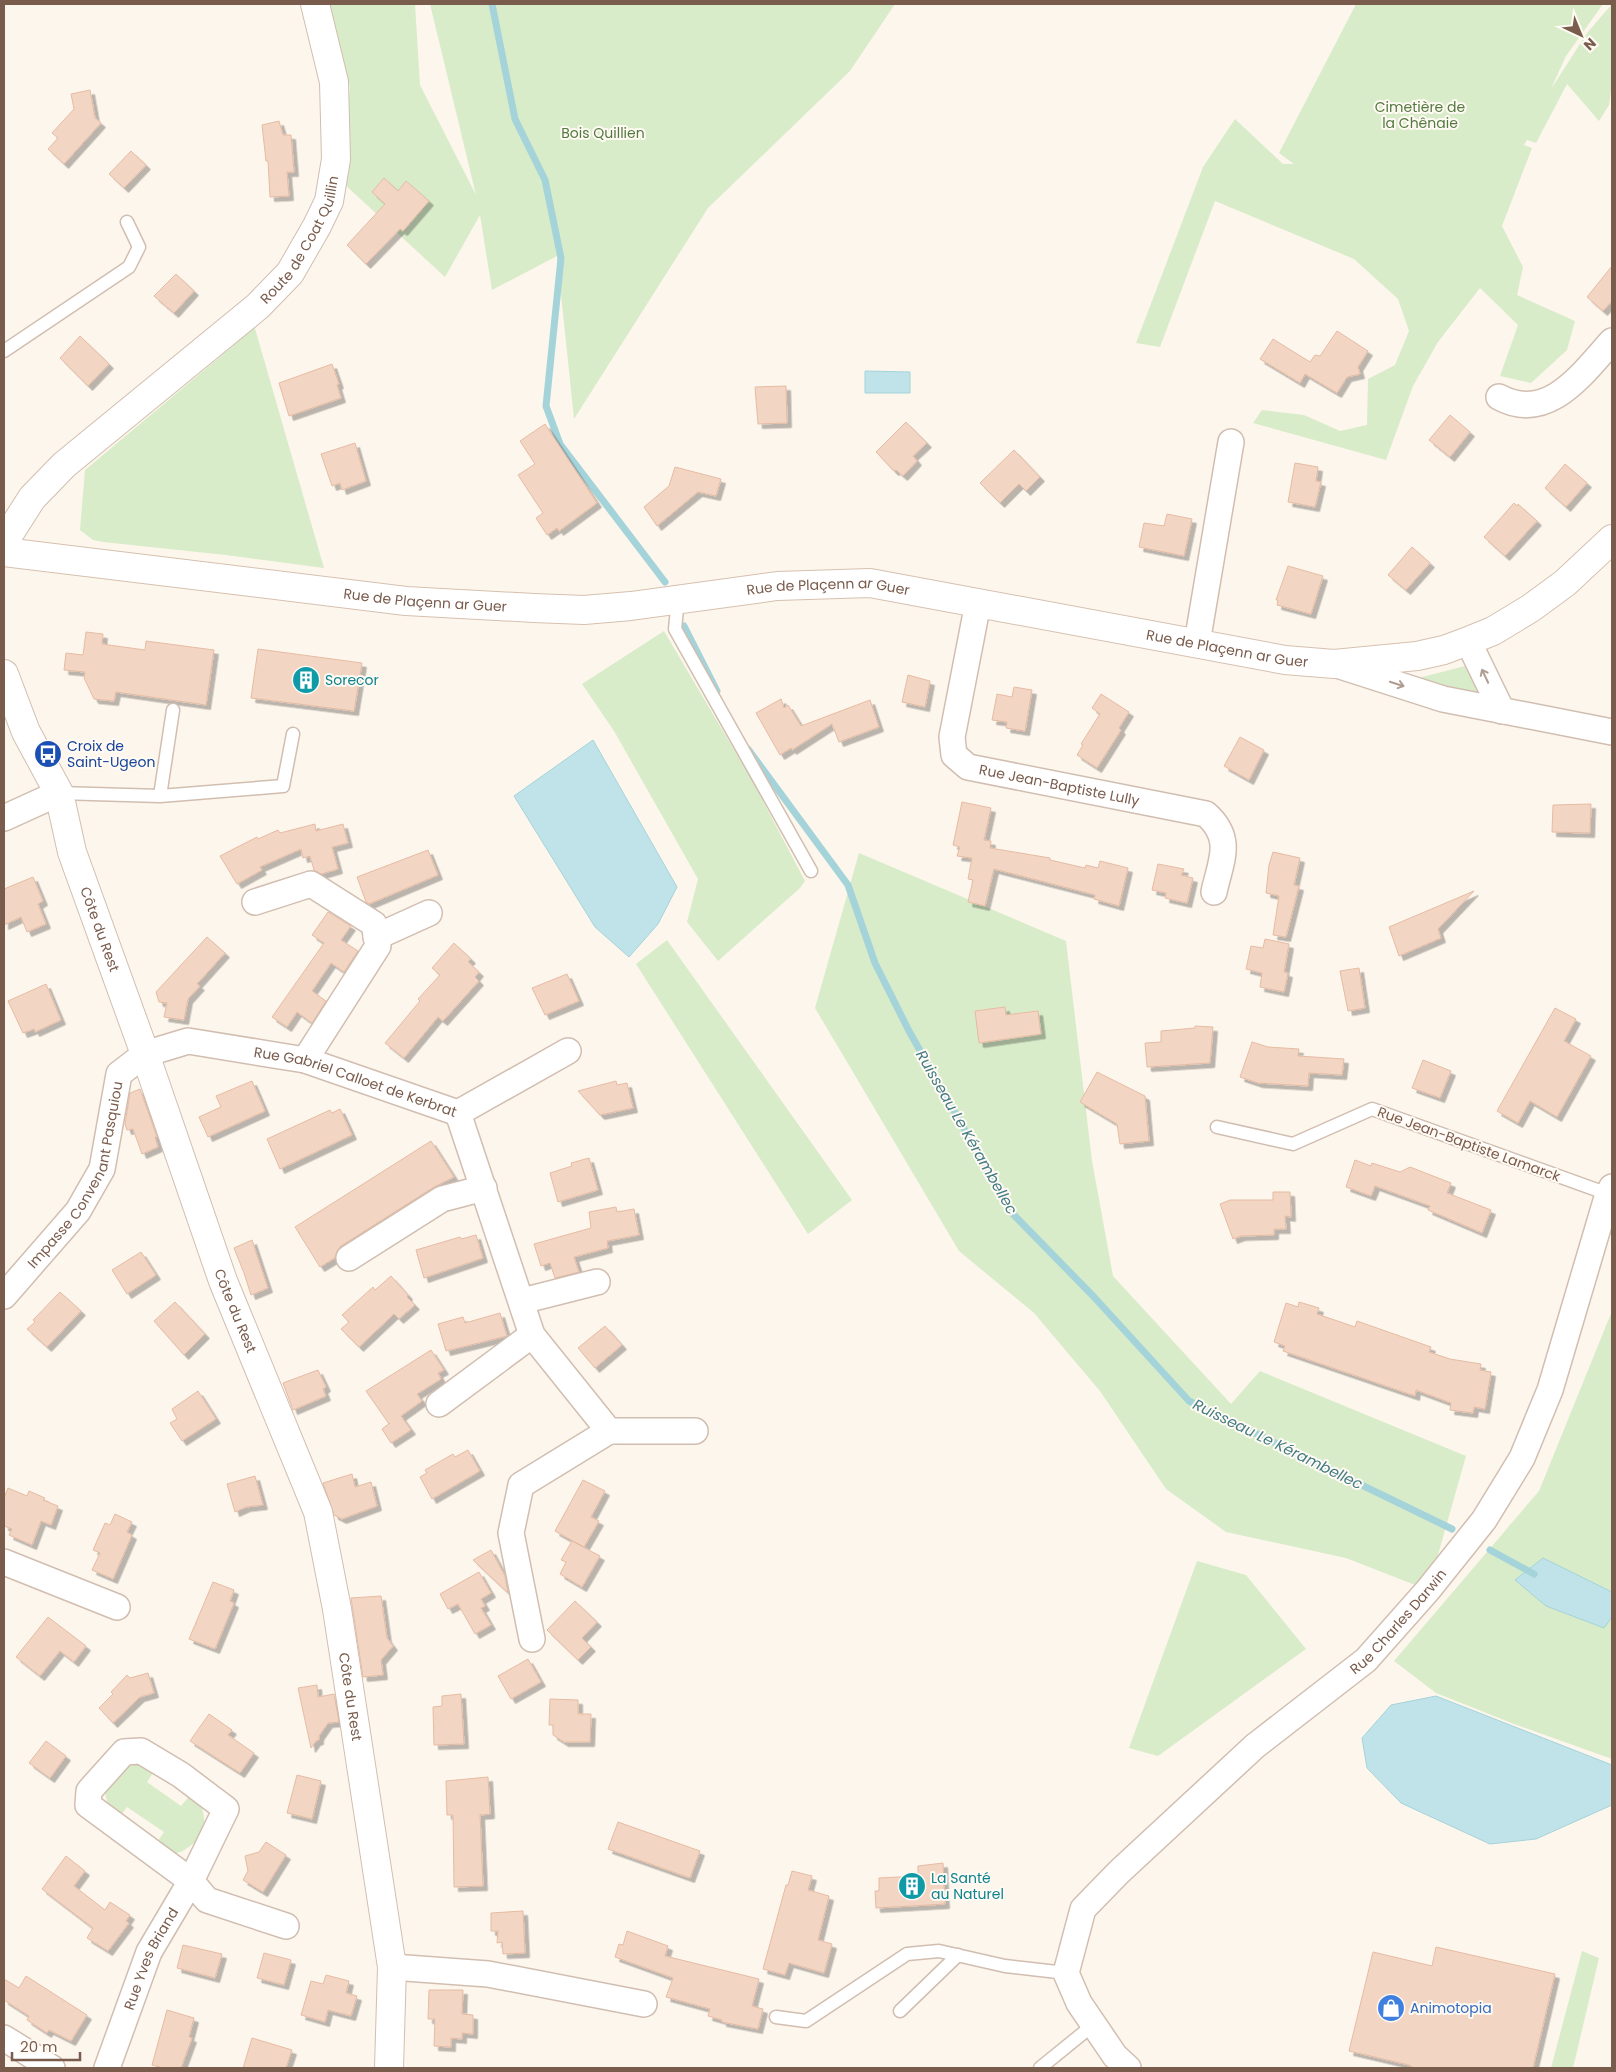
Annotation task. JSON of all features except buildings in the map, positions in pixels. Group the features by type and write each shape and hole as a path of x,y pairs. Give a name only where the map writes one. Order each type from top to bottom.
{"street":[{"name":"Route de Coat Quillin","path":"4,542 32,498 64,466 258,306 290,273 317,226 328,201 336,159 334,82 315,4"},
{"path":"1499,398 1518,405 1528,405 1555,398 1572,386 1612,341"},
{"path":"1197,644 1231,442"},
{"name":"Rue de Plaçenn ar Guer","path":"4,552 454,605 584,610 678,600 777,586 870,583 1285,660 1334,664 1417,656 1444,650 1493,631 1531,608 1565,583 1612,539"},
{"name":"Rue Jean-Baptiste Lully","path":"978,603 952,737 954,755 968,767 1206,814 1219,827 1224,844 1214,892"},
{"path":"1468,641 1502,710"},
{"path":"1334,664 1443,700 1612,732"},
{"name":"Côte du Rest","path":"4,674 26,732 59,793 72,852 145,1054 223,1281 318,1512 337,1609 392,1967 389,2068"},
{"path":"4,818 59,793"},
{"path":"255,902 311,884 374,924 378,946 305,1060"},
{"path":"376,937 429,913"},
{"name":"Rue Gabriel Calloet de Kerbrat","path":"145,1054 188,1041 305,1060 458,1113 532,1335 610,1431"},
{"path":"458,1113 568,1051"},
{"name":"Impasse Convenant Pasquiou","path":"4,1296 78,1211 98,1177 102,1169 119,1074 145,1054"},
{"path":"349,1258 442,1199 484,1188"},
{"name":"Rue Charles Darwin","path":"1066,1973 1083,1909 1119,1872 1255,1746 1366,1660 1428,1590 1484,1520 1522,1458 1550,1390 1610,1191"},
{"path":"522,1302 597,1282"},
{"path":"439,1404 532,1335"},
{"path":"532,1640 511,1533 521,1485 610,1431 696,1431"},
{"path":"4,1562 117,1607"},
{"name":"Rue Yves Briand","path":"107,2068 149,1952 191,1881 226,1809 181,1774 141,1751 124,1752 89,1791 88,1805 191,1881 207,1900 286,1926"},
{"path":"392,1967 488,1974 644,2004"},
{"path":"1066,1973 1078,2003 1115,2056 1128,2068"},
{"path":"4,2038 52,2068"}],"lane":[{"path":"4,352 129,267 139,247 127,222"},
{"path":"678,600 675,628 811,871"},
{"path":"160,796 173,710"},
{"path":"59,793 160,796 283,786 293,734"},
{"name":"Rue Jean-Baptiste Lamarck","path":"1216,1127 1293,1144 1372,1109 1610,1191"},
{"path":"776,2017 806,2021 907,1954 939,1951 1006,1966 1066,1973"},
{"path":"900,2011 958,1955"},
{"path":"1040,2068 1093,2025"}],"green space":[{"name":"Bois Quillien","path":"328,4 415,4 420,85 476,195 430,4 895,4 850,71 708,208 574,419 557,256 492,290 480,215 445,277 342,182 350,87"},
{"name":"Cimetière de la Chênaie","path":"1356,4 1603,4 1566,56 1551,89 1587,33 1612,4 1612,84 1609,105 1599,121 1567,84 1536,143 1527,140 1524,145 1532,148 1502,226 1523,267 1517,295 1575,321 1567,350 1531,383 1500,376 1518,325 1480,288 1438,342 1413,386 1386,460 1253,423 1262,410 1304,415 1340,431 1367,425 1368,379 1395,365 1409,331 1398,299 1354,259 1215,201 1160,347 1136,343 1203,167 1235,119 1283,164 1294,164 1279,153"},
{"path":"254,325 324,568 103,542 93,540 80,530 85,470 233,346"},
{"path":"664,631 753,782 805,881 800,888 718,961 687,922 698,879 614,731 582,684"},
{"path":"1469,665 1487,699 1407,681"},
{"path":"859,853 1066,941 1092,1161 1113,1276 1231,1404 1260,1371 1466,1456 1428,1590 1346,1558 1226,1532 1166,1489 1100,1391 1034,1313 959,1251 815,1008"},
{"path":"667,940 852,1200 808,1234 636,964"},
{"path":"1612,1311 1612,1759 1514,1724 1436,1693 1394,1661 1539,1491"},
{"path":"1197,1561 1246,1575 1306,1649 1158,1756 1129,1748"},
{"path":"133,1762 155,1770 147,1782 181,1806 192,1793 197,1799 203,1812 204,1825 198,1838 185,1850 173,1853 154,1847 164,1832 127,1807 117,1820 113,1814 107,1802 105,1789 107,1782 116,1771"},
{"path":"1582,1951 1599,1958 1573,2068 1551,2068"}],"water":[{"path":"865,371 910,372 910,393 865,393"},
{"path":"593,740 677,887 658,924 629,957 595,927 514,796"},
{"path":"1543,1558 1612,1592 1612,1617 1604,1628 1546,1606 1515,1580"},
{"path":"1436,1696 1612,1765 1612,1805 1536,1839 1490,1844 1401,1803 1367,1768 1362,1738 1391,1705"}],"waterway":[{"name":"Ruisseau Le Kérambellec","path":"492,4 515,119 545,180 561,258 546,406 560,444 665,582"},
{"name":"Ruisseau Le Kérambellec","path":"684,626 717,691"},
{"name":"Ruisseau Le Kérambellec","path":"748,749 848,885 875,963 909,1031 1011,1212 1094,1297 1189,1401 1452,1529"},
{"name":"Ruisseau Le Kérambellec","path":"1490,1550 1534,1574"}],"place":[{"name":"Sorecor","path":"306,680"},
{"name":"Croix de Saint-Ugeon","path":"48,754"},
{"name":"La Santé au Naturel","path":"912,1886"},
{"name":"Animotopia","path":"1391,2008"}]}
